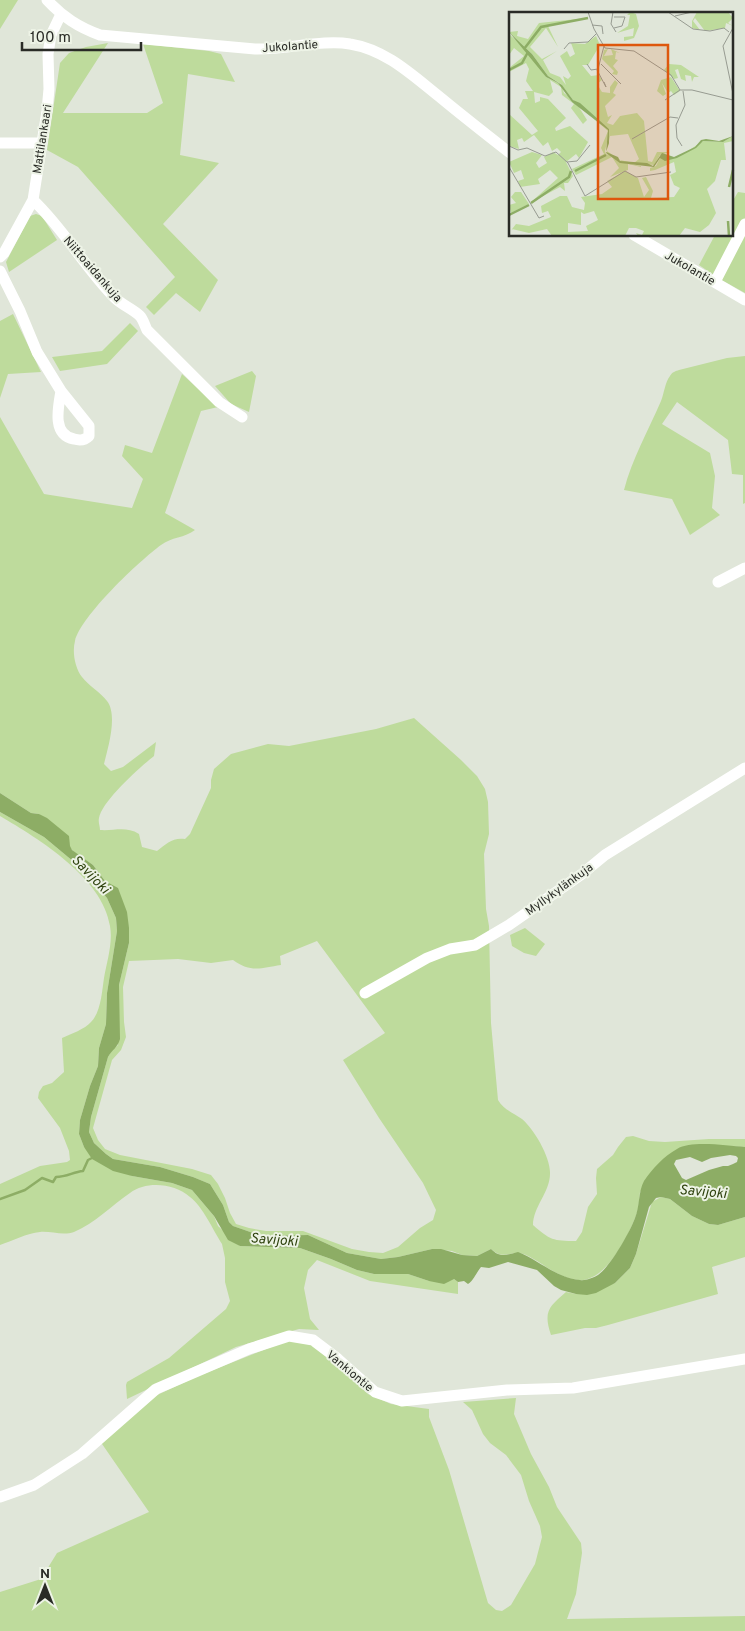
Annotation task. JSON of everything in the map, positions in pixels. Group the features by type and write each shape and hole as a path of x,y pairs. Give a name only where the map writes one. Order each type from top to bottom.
{"street":[{"name":"Jukolantie","path":"47,0 61,14 82,28 100,34 120,37 255,49 333,43 349,43 363,47 388,58 509,152"},
{"name":"Mattilankaari","path":"0,257 7,248 16,228 33,200 47,111 49,89 48,54 51,35 61,14"},
{"path":"0,144 41,143"},
{"name":"Niittoaidankuja","path":"33,200 47,213 75,252 115,298 141,317 147,330 220,402 242,416"},
{"path":"715,282 745,224"},
{"name":"Jukolantie","path":"636,236 745,300"},
{"path":"0,271 38,352 61,392"},
{"path":"718,582 745,568"},
{"name":"Myllykylänkuja","path":"366,993 428,958 450,949 474,945 509,925 582,874 605,855 745,768"},
{"name":"Vankiontie","path":"0,1497 34,1485 82,1454 156,1389 249,1349 289,1336 313,1340 338,1359 375,1392 402,1401 417,1401 507,1390 573,1388 745,1359"}],"shaded area":[{"path":"0,0 18,0 0,29"},
{"path":"108,43 63,113 147,113 163,103 143,44 221,54 235,82 188,74 180,155 219,163 163,224 218,280 200,312 176,293 154,315 146,307 175,277 78,167 47,150 60,63 69,53 86,47"},
{"path":"738,192 745,193 745,293 699,265 714,236 732,236 732,202"},
{"path":"36,214 42,216 57,240 9,272 6,262 30,216"},
{"path":"13,314 41,372 8,374 0,398 0,321"},
{"path":"130,323 138,331 107,364 60,371 52,357 102,351"},
{"path":"745,356 745,503 743,504 743,475 732,474 728,440 677,402 662,424 710,453 715,476 712,508 720,515 690,535 672,499 624,490 627,479 661,401 667,381 672,374 679,370 727,358"},
{"path":"252,371 256,376 249,412 231,404 215,386"},
{"path":"182,374 218,407 201,411 165,513 195,530 187,535 165,542 126,576 88,618 80,630 74,645 75,660 80,673 107,701 112,714 111,732 104,764 111,771 123,767 156,742 154,756 122,785 107,803 99,819 100,830 125,829 134,832 139,834 142,847 157,851 173,840 185,839 190,834 211,788 214,769 231,754 268,744 289,746 376,729 414,718 461,760 477,776 485,789 488,802 489,834 484,854 486,909 489,926 491,1023 498,1100 505,1108 522,1119 532,1130 545,1152 550,1167 549,1181 536,1212 533,1225 552,1239 576,1241 582,1232 588,1207 597,1194 597,1169 613,1155 626,1137 633,1136 649,1141 665,1142 745,1139 745,1147 691,1145 640,1192 637,1212 626,1237 613,1258 597,1275 588,1279 578,1280 563,1276 521,1253 504,1255 496,1253 491,1249 477,1256 432,1249 381,1259 347,1253 308,1235 262,1236 233,1226 229,1222 223,1205 210,1184 160,1167 113,1159 94,1143 89,1132 91,1117 108,1057 118,1045 119,985 129,943 113,887 105,881 93,865 74,852 39,814 31,813 0,793 0,417 44,494 132,508 143,479 122,456 125,445 152,453","holes":["317,941 385,1033 343,1060 423,1183 436,1210 433,1220 420,1228 398,1247 383,1253 352,1249 303,1231 266,1231 236,1224 218,1184 211,1175 192,1169 120,1155 105,1149 98,1140 93,1128 112,1060 121,1050 126,1037 123,987 129,961 178,959 211,963 233,960 245,967 262,968 281,965 280,956"]},
{"path":"0,812 44,837 80,867 107,898 116,918 117,931 107,993 106,1024 99,1048 98,1066 80,1120 79,1134 84,1147 132,1176 172,1183 192,1190 214,1216 218,1226 240,1246 300,1248 357,1270 374,1274 408,1274 429,1281 454,1279 458,1282 458,1294 370,1281 317,1260 308,1270 304,1288 310,1319 319,1330 299,1329 236,1347 127,1399 127,1382 169,1358 226,1309 230,1301 225,1282 225,1258 222,1244 195,1201 183,1192 168,1186 152,1185 137,1189 89,1224 74,1232 66,1234 35,1233 0,1245 0,1184 40,1166 70,1160 69,1151 60,1128 38,1098 39,1092 43,1086 52,1083 64,1072 62,1038 85,1027 97,1013 102,995 111,939 105,908 82,876 50,848 0,816"},
{"path":"525,928 545,944 536,956 524,953 512,946 510,935"},
{"path":"661,1197 670,1199 692,1216 709,1224 718,1225 745,1217 745,1257 712,1267 718,1294 596,1328 585,1328 551,1335 548,1320 549,1310 566,1292 576,1294 615,1283 630,1268 652,1202"},
{"path":"289,1340 311,1344 335,1363 368,1394 391,1404 429,1409 429,1417 449,1470 488,1603 496,1610 502,1611 511,1605 535,1564 542,1537 540,1526 529,1501 521,1475 506,1455 490,1443 483,1434 472,1410 463,1402 516,1398 514,1414 531,1454 549,1487 557,1507 581,1543 582,1553 576,1594 567,1619 745,1616 745,1631 0,1631 0,1592 41,1579 57,1553 149,1512 100,1441 155,1396 198,1376"}],"water":[{"name":"Savijoki","path":"0,793 31,813 47,818 69,836 72,850 93,865 105,881 118,888 127,912 129,943 119,985 120,1039 108,1057 91,1117 89,1132 94,1143 113,1159 160,1167 210,1184 223,1205 229,1222 233,1226 262,1236 308,1235 347,1253 381,1259 432,1249 477,1256 491,1249 500,1255 518,1252 563,1276 584,1280 596,1276 603,1271 619,1249 635,1218 642,1185 651,1172 663,1159 677,1149 683,1146 700,1144 745,1147 745,1217 718,1225 709,1224 692,1216 670,1199 656,1198 649,1207 636,1254 630,1268 615,1283 596,1293 587,1295 561,1290 537,1270 508,1262 489,1268 481,1267 468,1284 454,1279 444,1284 408,1274 374,1274 357,1270 300,1248 240,1246 228,1240 214,1216 192,1190 172,1183 113,1171 92,1159 84,1147 79,1134 80,1120 98,1066 99,1048 106,1024 107,993 117,931 116,918 107,898 80,867 44,837 0,812","holes":["736,1156 738,1158 737,1162 733,1164 709,1170 686,1180 682,1178 674,1164 676,1160 690,1157 702,1162 711,1158"]}],"waterway":[{"path":"0,1199 25,1190 42,1178 53,1182 56,1177 83,1171 88,1160 94,1157"}]}
